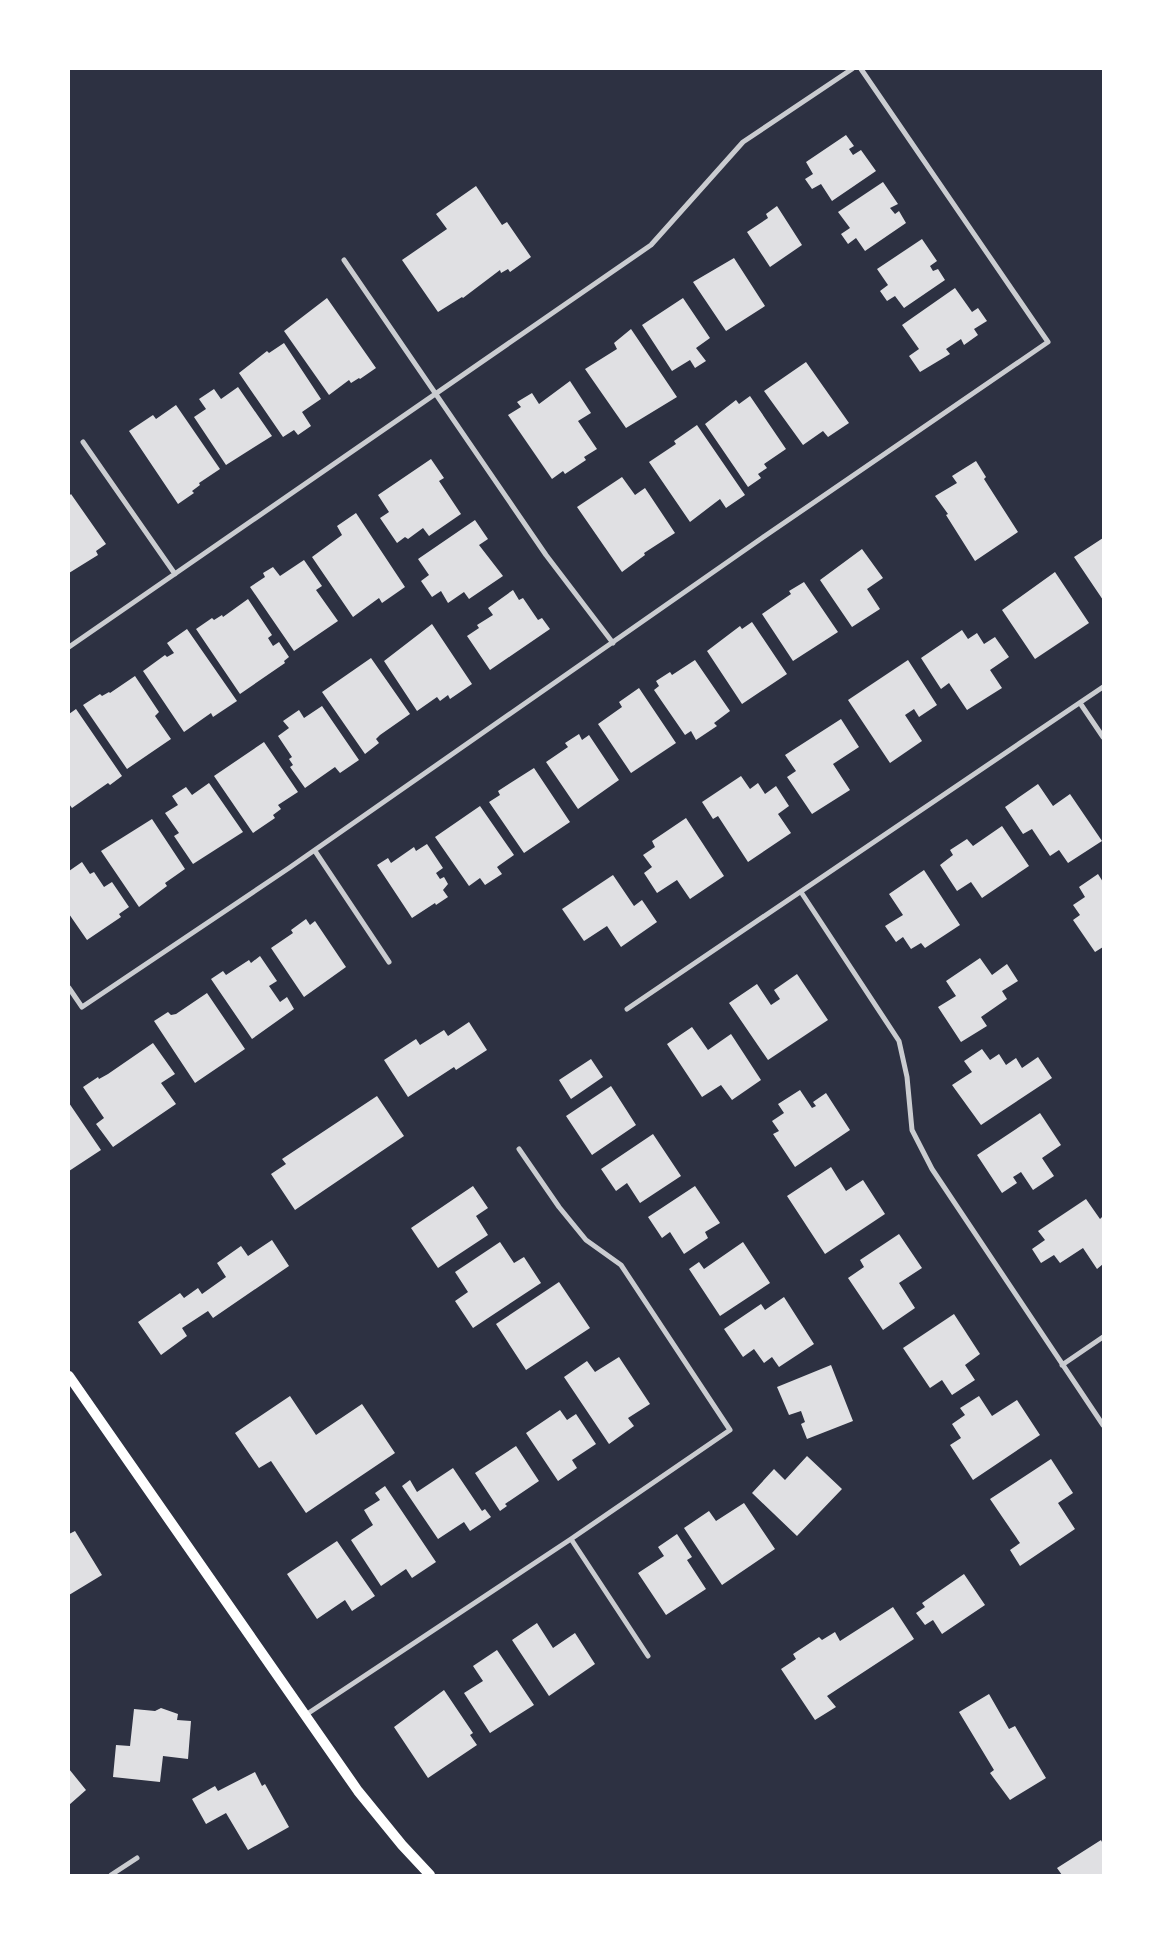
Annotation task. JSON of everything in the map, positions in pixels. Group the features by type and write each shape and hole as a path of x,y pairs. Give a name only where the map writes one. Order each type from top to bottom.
{"main road":[{"path":"69,1376 304,1716 381,1820 430,1875"}],"street":[{"path":"69,647 651,245 743,142 852,69"},
{"path":"69,988 82,1007 315,850 1048,342 861,69"},
{"path":"344,260 546,555 613,643"},
{"path":"83,442 175,574"},
{"path":"627,1009 1103,687"},
{"path":"1080,703 1103,737"},
{"path":"315,850 389,962"},
{"path":"801,892 898,1041 907,1077 912,1130 932,1169 1103,1425"},
{"path":"304,1716 571,1539 730,1430 621,1265 586,1240 559,1207 519,1149"},
{"path":"1062,1365 1103,1337"},
{"path":"571,1539 648,1656"},
{"path":"111,1875 137,1858"}],"building":[{"path":"846,135 854,146 849,149 853,155 861,150 876,171 832,201 821,184 812,189 805,179 813,174 806,162"},
{"path":"883,182 898,204 890,208 895,214 899,211 906,223 865,251 856,238 848,244 841,234 850,228 838,212"},
{"path":"476,186 502,225 507,222 531,257 510,272 508,269 501,273 500,270 463,298 438,312 402,260 447,229 436,214"},
{"path":"777,206 802,245 770,267 747,232 768,218 766,214"},
{"path":"922,239 937,261 930,266 933,271 938,269 945,280 904,308 895,296 887,301 880,291 888,285 877,269"},
{"path":"734,258 765,306 726,331 693,282"},
{"path":"955,288 972,312 978,308 987,321 974,329 978,335 964,345 961,339 946,349 950,354 920,372 909,356 919,349 902,325"},
{"path":"327,298 376,368 351,383 349,380 329,395 284,331"},
{"path":"683,298 710,338 696,348 706,361 695,368 690,360 672,371 642,325"},
{"path":"631,329 677,397 626,428 585,369 617,349 614,343"},
{"path":"284,343 321,399 302,412 311,426 298,435 294,430 283,437 239,373 267,351 269,353"},
{"path":"806,362 849,423 828,437 823,431 803,445 764,391"},
{"path":"570,381 591,413 578,421 597,449 584,457 586,460 565,474 563,471 552,479 508,415 521,407 517,402 532,393 539,404"},
{"path":"238,387 272,436 226,465 194,417 206,409 199,399 214,389 221,399"},
{"path":"750,396 786,449 764,464 767,468 758,474 761,478 748,487 705,424 736,400 739,404"},
{"path":"176,405 220,469 199,483 200,485 192,491 194,493 178,504 129,431 153,415 156,419"},
{"path":"697,425 745,495 726,508 720,499 690,522 649,462 676,444 674,441"},
{"path":"431,459 444,478 439,481 461,514 429,536 423,528 408,539 405,537 397,543 380,518 389,512 378,495"},
{"path":"976,461 986,477 984,479 1018,532 975,561 946,515 948,514 935,496 957,483 952,476"},
{"path":"622,477 635,495 645,488 675,533 644,553 645,555 622,572 577,507"},
{"path":"71,494 106,544 96,551 98,555 69,573 69,496"},
{"path":"356,513 405,587 382,603 379,598 353,617 312,557 342,535 337,526"},
{"path":"475,520 488,539 479,545 503,576 469,599 464,592 448,603 441,591 432,597 421,581 429,575 418,559"},
{"path":"1103,538 1103,600 1074,557"},
{"path":"862,549 883,578 867,589 880,609 852,627 820,580"},
{"path":"304,560 322,586 316,590 338,621 294,651 250,587 265,577 263,573 273,567 280,576"},
{"path":"1055,572 1089,623 1035,659 1002,610"},
{"path":"804,582 838,632 793,661 762,614 791,594 789,591"},
{"path":"513,590 519,600 523,598 538,620 542,618 550,629 490,670 467,636 479,628 477,625 493,615 488,608"},
{"path":"248,599 272,635 268,638 273,646 279,642 289,657 284,661 285,663 240,694 196,629 212,618 214,620 222,615 223,617"},
{"path":"752,622 787,674 742,704 707,651 740,626 742,629"},
{"path":"432,624 472,684 450,699 448,695 440,701 437,697 417,711 384,661"},
{"path":"187,629 237,701 213,717 211,713 184,732 143,671 165,655 167,657 174,653 167,643"},
{"path":"962,630 968,639 977,633 984,644 995,637 1009,657 990,670 1002,688 967,710 949,683 941,689 921,658"},
{"path":"371,658 410,714 380,735 376,739 379,743 365,754 322,692"},
{"path":"695,660 730,711 714,723 717,726 696,740 691,731 685,735 654,690 659,686 656,681 670,672 672,675"},
{"path":"908,660 937,705 919,717 914,709 905,715 922,741 890,763 848,700"},
{"path":"135,676 159,712 155,716 171,739 127,769 83,705 100,694 102,696 110,693"},
{"path":"639,688 676,743 631,773 598,724 622,707 619,702"},
{"path":"322,706 359,760 340,773 335,767 305,788 290,767 293,765 289,759 292,757 278,736 289,728 283,721 299,710 304,718"},
{"path":"76,709 122,776 110,785 108,783 72,808 69,804 69,714"},
{"path":"841,719 859,747 833,764 850,790 812,814 787,777 796,771 785,755"},
{"path":"579,734 582,740 589,735 619,780 578,809 546,762 568,747 565,743"},
{"path":"264,742 298,792 278,805 281,809 273,815 275,818 253,833 214,776"},
{"path":"534,768 570,822 524,853 489,802 500,795 498,791"},
{"path":"741,776 750,789 758,783 765,794 776,786 789,806 778,814 791,833 748,862 718,816 713,819 702,802"},
{"path":"209,783 243,832 193,864 174,836 179,833 165,813 178,805 172,796 186,787 192,795"},
{"path":"1038,784 1053,806 1070,794 1102,841 1068,863 1059,850 1050,856 1032,829 1023,834 1005,807"},
{"path":"480,806 514,855 497,867 502,874 485,885 480,878 469,886 435,837"},
{"path":"686,818 724,876 690,899 677,880 657,893 644,873 652,867 643,855 655,847 652,841"},
{"path":"152,819 185,869 165,883 167,886 139,907 101,851"},
{"path":"1002,826 1029,866 982,898 971,882 957,891 940,865 953,855 950,850 967,839 973,846"},
{"path":"427,844 443,868 436,873 440,879 444,877 448,884 443,890 448,897 412,918 377,865 388,858 391,863 414,847 416,851"},
{"path":"82,862 90,874 94,872 104,887 112,882 129,907 119,914 121,917 87,940 69,914 69,871"},
{"path":"924,870 960,925 925,948 921,943 911,949 903,937 896,942 885,926 903,915 889,894"},
{"path":"1098,874 1103,882 1103,947 1095,952 1073,920 1080,915 1073,905 1085,897 1079,887"},
{"path":"613,875 634,906 642,900 657,922 621,947 607,926 584,941 562,909"},
{"path":"306,919 310,925 315,921 346,967 304,997 271,948 293,933 291,930"},
{"path":"260,956 277,981 269,986 280,1002 287,997 294,1009 252,1039 211,979 223,971 226,975 249,960 251,963"},
{"path":"980,958 992,975 1007,964 1018,981 1002,991 1007,999 981,1017 987,1026 961,1042 938,1007 956,996 946,981"},
{"path":"797,974 828,1020 768,1060 729,1003 757,984 771,1005 780,999 774,990"},
{"path":"207,993 245,1049 195,1083 154,1021 168,1012 171,1015 176,1014"},
{"path":"469,1022 487,1050 456,1070 454,1067 408,1097 384,1060 416,1039 420,1045 444,1030 448,1036"},
{"path":"692,1027 708,1050 731,1034 761,1080 732,1100 721,1085 702,1097 667,1044"},
{"path":"153,1043 175,1074 161,1083 176,1104 113,1147 96,1124 104,1118 83,1087 98,1077 99,1079 108,1074"},
{"path":"982,1049 990,1060 999,1054 1006,1065 1016,1058 1022,1068 1038,1057 1052,1078 981,1125 952,1085 972,1072 964,1061"},
{"path":"591,1059 603,1077 571,1099 559,1080"},
{"path":"611,1086 636,1125 592,1155 566,1116"},
{"path":"800,1090 812,1108 816,1106 813,1102 826,1093 850,1130 795,1167 773,1134 779,1131 772,1121 784,1113 778,1104"},
{"path":"377,1096 404,1136 295,1210 271,1174 286,1164 282,1159"},
{"path":"69,1103 101,1150 69,1171"},
{"path":"1040,1113 1061,1145 1042,1158 1054,1176 1033,1190 1021,1172 1013,1177 1017,1183 1002,1193 977,1155"},
{"path":"653,1134 681,1176 640,1203 627,1183 616,1191 601,1169"},
{"path":"831,1167 846,1191 863,1180 885,1214 825,1254 787,1196"},
{"path":"473,1186 488,1208 476,1216 488,1235 438,1268 411,1228"},
{"path":"695,1186 720,1223 705,1232 708,1238 684,1254 670,1232 662,1238 648,1217"},
{"path":"1086,1199 1100,1219 1103,1216 1103,1264 1097,1269 1083,1248 1060,1263 1054,1255 1041,1263 1032,1249 1045,1240 1038,1231"},
{"path":"899,1234 922,1268 899,1283 915,1308 883,1330 848,1278 864,1267 860,1260"},
{"path":"272,1240 289,1266 213,1318 208,1311 182,1328 187,1336 161,1355 138,1322 180,1293 184,1298 198,1288 202,1294 226,1277 217,1263 241,1246 248,1256"},
{"path":"500,1242 514,1263 524,1257 541,1283 473,1328 455,1301 468,1292 455,1272"},
{"path":"743,1242 770,1283 720,1316 689,1269 699,1262 704,1269"},
{"path":"559,1282 590,1328 526,1370 496,1324"},
{"path":"784,1297 814,1344 779,1367 772,1357 764,1363 754,1349 743,1357 724,1329 761,1304 765,1310"},
{"path":"954,1314 980,1354 965,1365 975,1380 952,1395 942,1380 930,1388 903,1348"},
{"path":"619,1357 650,1404 628,1418 634,1426 609,1444 564,1377 587,1361 595,1372"},
{"path":"831,1365 853,1421 807,1439 801,1424 805,1422 801,1411 789,1415 777,1387"},
{"path":"290,1396 316,1435 362,1404 395,1453 306,1513 271,1461 259,1468 235,1433"},
{"path":"979,1396 992,1416 1017,1400 1040,1435 973,1480 950,1445 961,1438 952,1424 965,1415 960,1408"},
{"path":"560,1410 567,1420 576,1414 596,1444 572,1460 577,1468 558,1481 526,1433"},
{"path":"516,1446 539,1481 505,1504 507,1506 500,1511 475,1473"},
{"path":"807,1456 842,1489 797,1536 752,1493 774,1469 785,1480"},
{"path":"1051,1459 1073,1493 1058,1503 1075,1529 1020,1566 1010,1550 1020,1543 990,1499"},
{"path":"453,1468 482,1511 485,1509 491,1517 470,1531 464,1522 438,1539 402,1486 410,1480 417,1492"},
{"path":"385,1486 436,1562 412,1578 406,1569 381,1586 351,1540 373,1525 364,1510 380,1500 375,1493"},
{"path":"744,1503 775,1549 722,1585 684,1528 709,1511 716,1521"},
{"path":"75,1531 102,1575 69,1595 69,1534"},
{"path":"677,1534 692,1557 687,1560 706,1589 666,1615 638,1573 664,1556 658,1547"},
{"path":"337,1541 375,1596 352,1611 345,1600 317,1619 287,1574"},
{"path":"964,1574 985,1605 942,1634 933,1620 925,1625 916,1613 925,1607 922,1603"},
{"path":"893,1607 914,1639 827,1696 836,1707 815,1720 781,1669 796,1659 793,1654 819,1637 822,1640 835,1632 840,1641"},
{"path":"537,1623 553,1648 575,1633 595,1664 549,1696 512,1640"},
{"path":"497,1650 534,1705 490,1733 464,1693 483,1681 473,1666"},
{"path":"444,1690 473,1733 470,1735 477,1745 428,1778 394,1727"},
{"path":"989,1694 1009,1729 1015,1726 1046,1778 1010,1800 990,1773 994,1770 959,1712"},
{"path":"161,1708 178,1714 177,1720 191,1721 188,1759 163,1756 160,1782 113,1777 116,1745 130,1746 134,1709 155,1711"},
{"path":"69,1769 86,1790 69,1805"},
{"path":"255,1772 262,1786 265,1784 289,1827 248,1850 226,1813 206,1824 192,1799 215,1786 218,1791"},
{"path":"1101,1840 1103,1844 1103,1875 1062,1875 1057,1868"}]}
